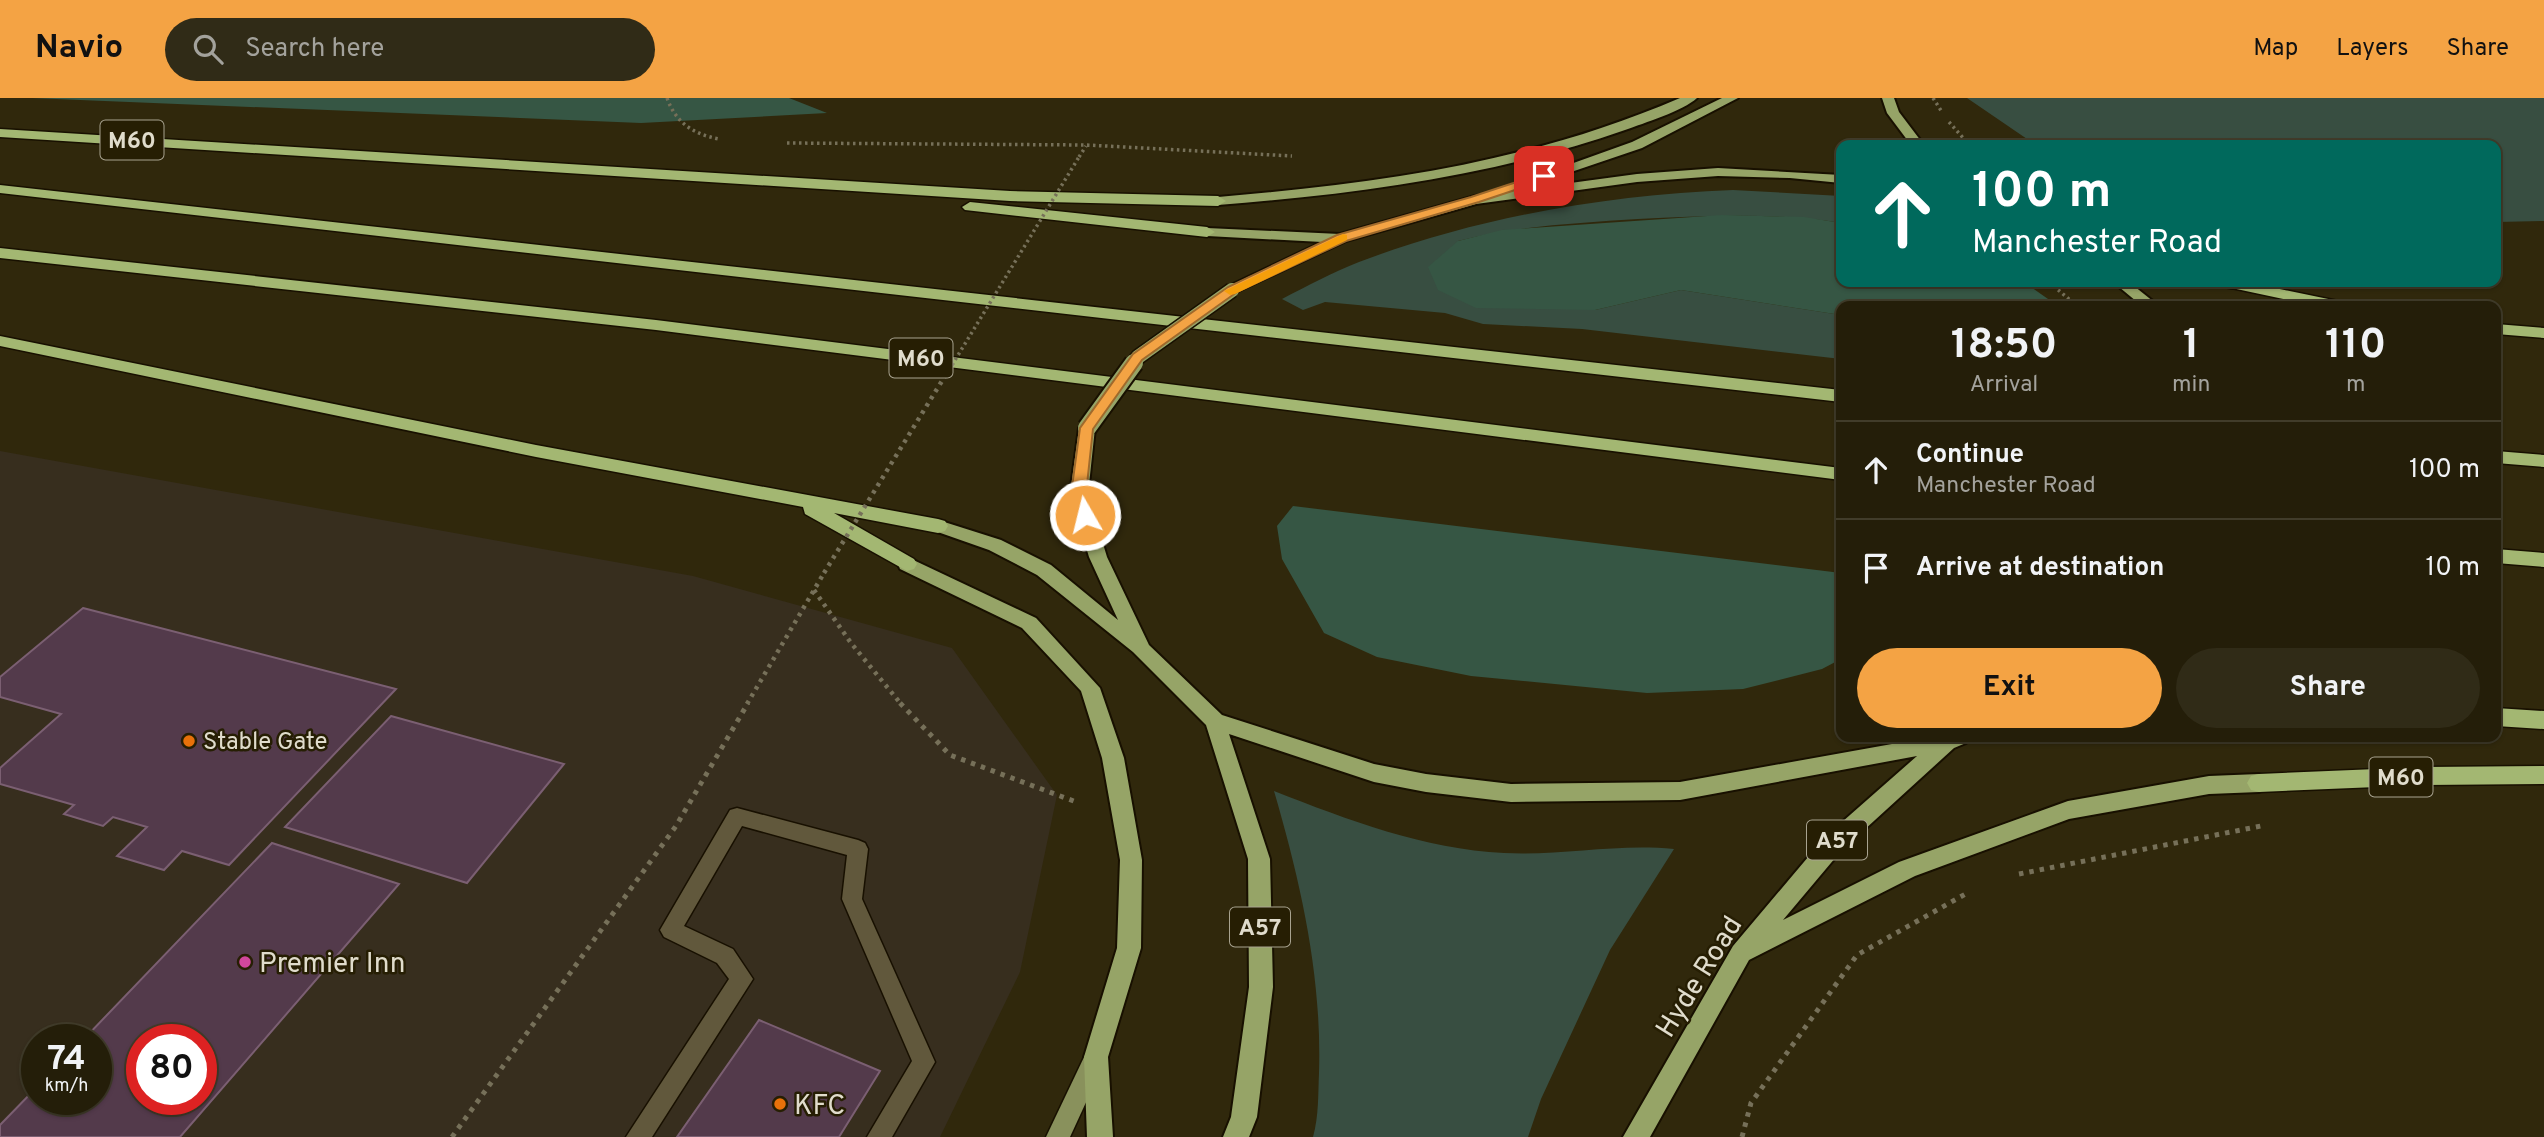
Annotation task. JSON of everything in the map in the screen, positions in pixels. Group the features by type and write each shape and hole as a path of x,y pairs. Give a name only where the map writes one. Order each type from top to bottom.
{"highway":[{"path":"1218,201 1365,188 1446,173 1553,149 1616,130 1691,98"},
{"path":"1141,649 1098,557 1079,494 1087,428 1138,357 1232,290 1341,238 1475,200 1637,145 1732,98"},
{"path":"1888,98 1893,113 1914,140"},
{"name":"M60","path":"0,133 1010,196 1218,201"},
{"path":"1475,200 1637,178 1718,172 1790,173 1836,178"},
{"name":"M60","path":"748,181 1207,232"},
{"path":"0,189 1836,395"},
{"path":"1207,232 1341,238"},
{"name":"M60","path":"0,253 656,325 1836,473"},
{"path":"2126,287 2145,301"},
{"path":"2246,287 2314,301"},
{"path":"2501,329 2544,333"},
{"path":"0,341 537,451 938,526 995,545 1044,570 1141,649 1215,721 1374,773 1426,783 1511,793 1680,791 1937,742"},
{"path":"2501,457 2544,461"},
{"path":"797,501 907,564 1029,623 1090,688 1113,758 1131,860 1129,947 1096,1058 1100,1137"},
{"path":"2501,556 2544,560"},
{"path":"2501,717 2544,720"},
{"name":"A57","path":"1215,721 1259,859 1261,987 1244,1117 1236,1137"},
{"name":"Hyde Road","path":"1636,1137 1741,953 1833,844 1950,742"},
{"name":"M60","path":"2259,783 2425,776 2544,775"},
{"path":"1741,953 1907,869 2068,810 2209,785 2259,783"}],"main road":[{"path":"1058,1137 1096,1058"}],"lane":[{"path":"638,1137 742,979 725,956 671,930 737,816 858,849 852,899 923,1062 879,1137"}],"path":[{"path":"667,98 671,114 699,136 730,141"},
{"path":"782,143 1087,145 1301,156"},
{"path":"452,1137 676,826 814,589 1087,145"},
{"path":"2055,287 2071,301"},
{"path":"814,589 851,643 901,704 950,755 1079,803 1131,860"},
{"path":"2017,874 2262,826"},
{"path":"1742,1137 1751,1103 1857,955 1979,887"}],"shaded area":[{"path":"0,451 693,576 952,648 1057,795 1020,972 940,1137 0,1137"}],"green space":[{"path":"32,98 789,98 827,113 641,123"},
{"path":"1967,98 2544,98 2544,221 2501,222 2501,140 2029,140"},
{"path":"1733,190 1836,196 1836,222 1765,216 1638,219 1525,229 1458,241 1595,310 1681,290 1836,314 1836,358 1582,329 1483,324 1445,313 1325,302 1303,310 1282,299 1359,262 1450,232 1590,203"},
{"path":"1722,215 1804,217 1836,222 1836,287 2031,287 2051,301 1836,301 1836,314 1681,290 1595,310 1476,308 1438,290 1428,267 1458,241 1502,230"},
{"path":"1293,506 1836,572 1836,662 1822,669 1743,689 1647,693 1471,676 1377,657 1324,633 1282,559 1277,526"},
{"path":"1274,791 1387,831 1445,846 1504,853 1674,849 1610,950 1541,1099 1528,1137 1313,1137 1319,1073 1317,1001 1308,930"}],"building":[{"name":"Stable Gate","path":"83,608 396,689 229,865 182,851 164,870 117,856 147,827 113,817 103,826 64,814 74,805 0,784 0,768 61,714 0,697 0,677"},
{"path":"391,716 564,764 467,883 285,827"},
{"name":"Premier Inn","path":"272,843 399,884 217,1094 217,1024 126,1024 126,1115 199,1115 180,1137 0,1137 0,1125 21,1103 21,1115 112,1115 112,1024 98,1024"},
{"name":"KFC","path":"759,1020 880,1071 839,1137 677,1137"}],"slow traffic":[{"path":"1230,291 1343,238"}],"place":[{"name":"Stable Gate","path":"189,741"},
{"name":"Premier Inn","path":"245,962"},
{"name":"KFC","path":"780,1104"}],"route":[{"path":"1085,515 1079,494 1087,428 1138,357 1232,290 1341,238 1475,200 1544,176"}]}
